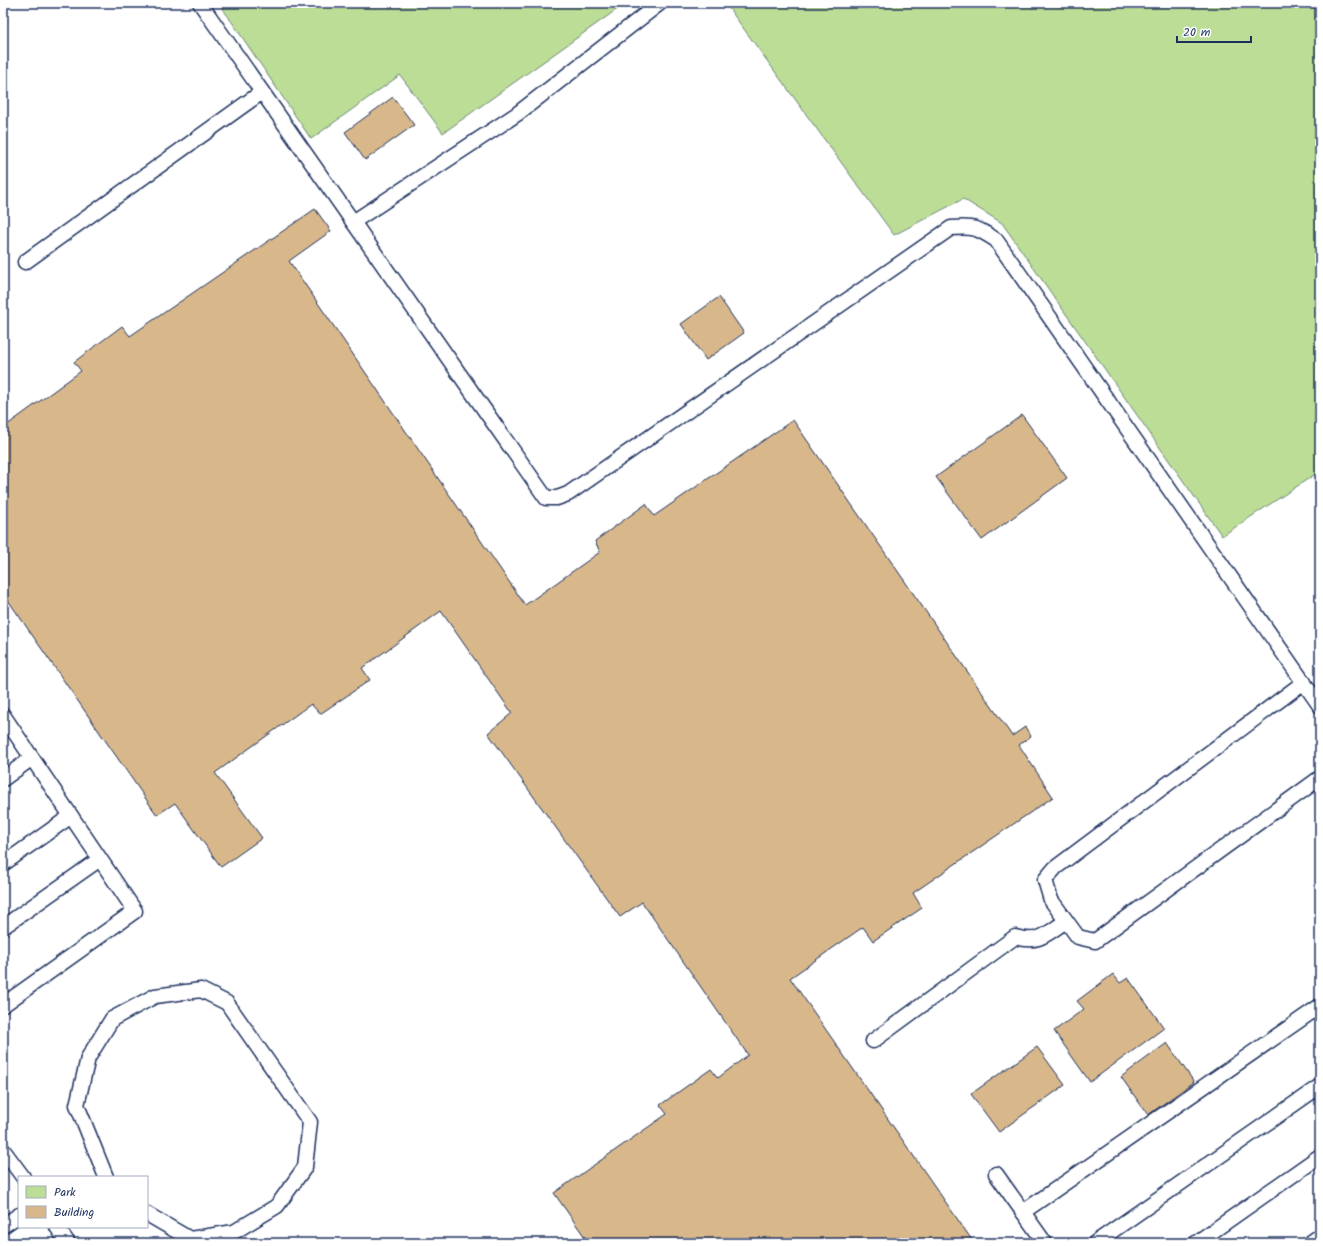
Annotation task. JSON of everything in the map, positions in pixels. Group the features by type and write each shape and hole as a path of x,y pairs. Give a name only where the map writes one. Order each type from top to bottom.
{"lane":[{"path":"200,3 546,498 557,498 575,490 950,228 965,227 980,229 996,240 1320,706"},
{"path":"353,222 517,114 660,3"},
{"path":"25,262 262,92"},
{"path":"1304,682 1055,868 1044,880 1050,900 1078,937 1095,941 1320,778"},
{"path":"3,715 135,912 3,1005"},
{"path":"3,779 32,758"},
{"path":"3,864 71,816"},
{"path":"3,927 100,859"},
{"path":"873,1041 1015,937 1030,941 1066,921"},
{"path":"106,1176 77,1105 88,1058 112,1019 155,996 201,990 227,1003 310,1122 305,1167 277,1206 234,1232 190,1239 148,1215"},
{"path":"1023,1212 1320,1006"},
{"path":"1095,1243 1320,1086"},
{"path":"3,1150 22,1176"},
{"path":"1196,1243 1320,1156"},
{"path":"996,1174 1045,1243"},
{"path":"3,1226 18,1216"},
{"path":"61,1228 68,1243"},
{"path":"1310,1243 1320,1236"}],"green space":[{"path":"219,3 626,3 443,133 400,75 311,139"},
{"path":"725,3 1320,3 1320,471 1222,536 1002,223 963,199 894,235"}],"building":[{"path":"393,97 414,125 365,160 345,132"},
{"path":"315,209 331,231 289,261 525,605 600,552 595,541 646,504 654,516 793,420 1012,736 1025,727 1031,736 1019,745 1053,797 913,893 922,908 873,941 863,927 790,978 974,1243 589,1243 554,1193 667,1114 660,1105 711,1069 718,1078 748,1055 642,902 620,917 488,733 512,713 441,611 362,668 370,680 320,714 311,704 215,773 262,838 221,867 175,803 157,815 3,593 3,428 81,371 74,362 122,326 130,336"},
{"path":"719,297 744,333 706,360 681,324"},
{"path":"1022,415 1067,478 982,540 936,477"},
{"path":"1113,974 1120,983 1128,978 1164,1028 1090,1082 1054,1031 1084,1009 1077,1001"},
{"path":"1167,1043 1194,1082 1148,1115 1121,1077"},
{"path":"1037,1047 1065,1085 999,1132 971,1094"}]}
